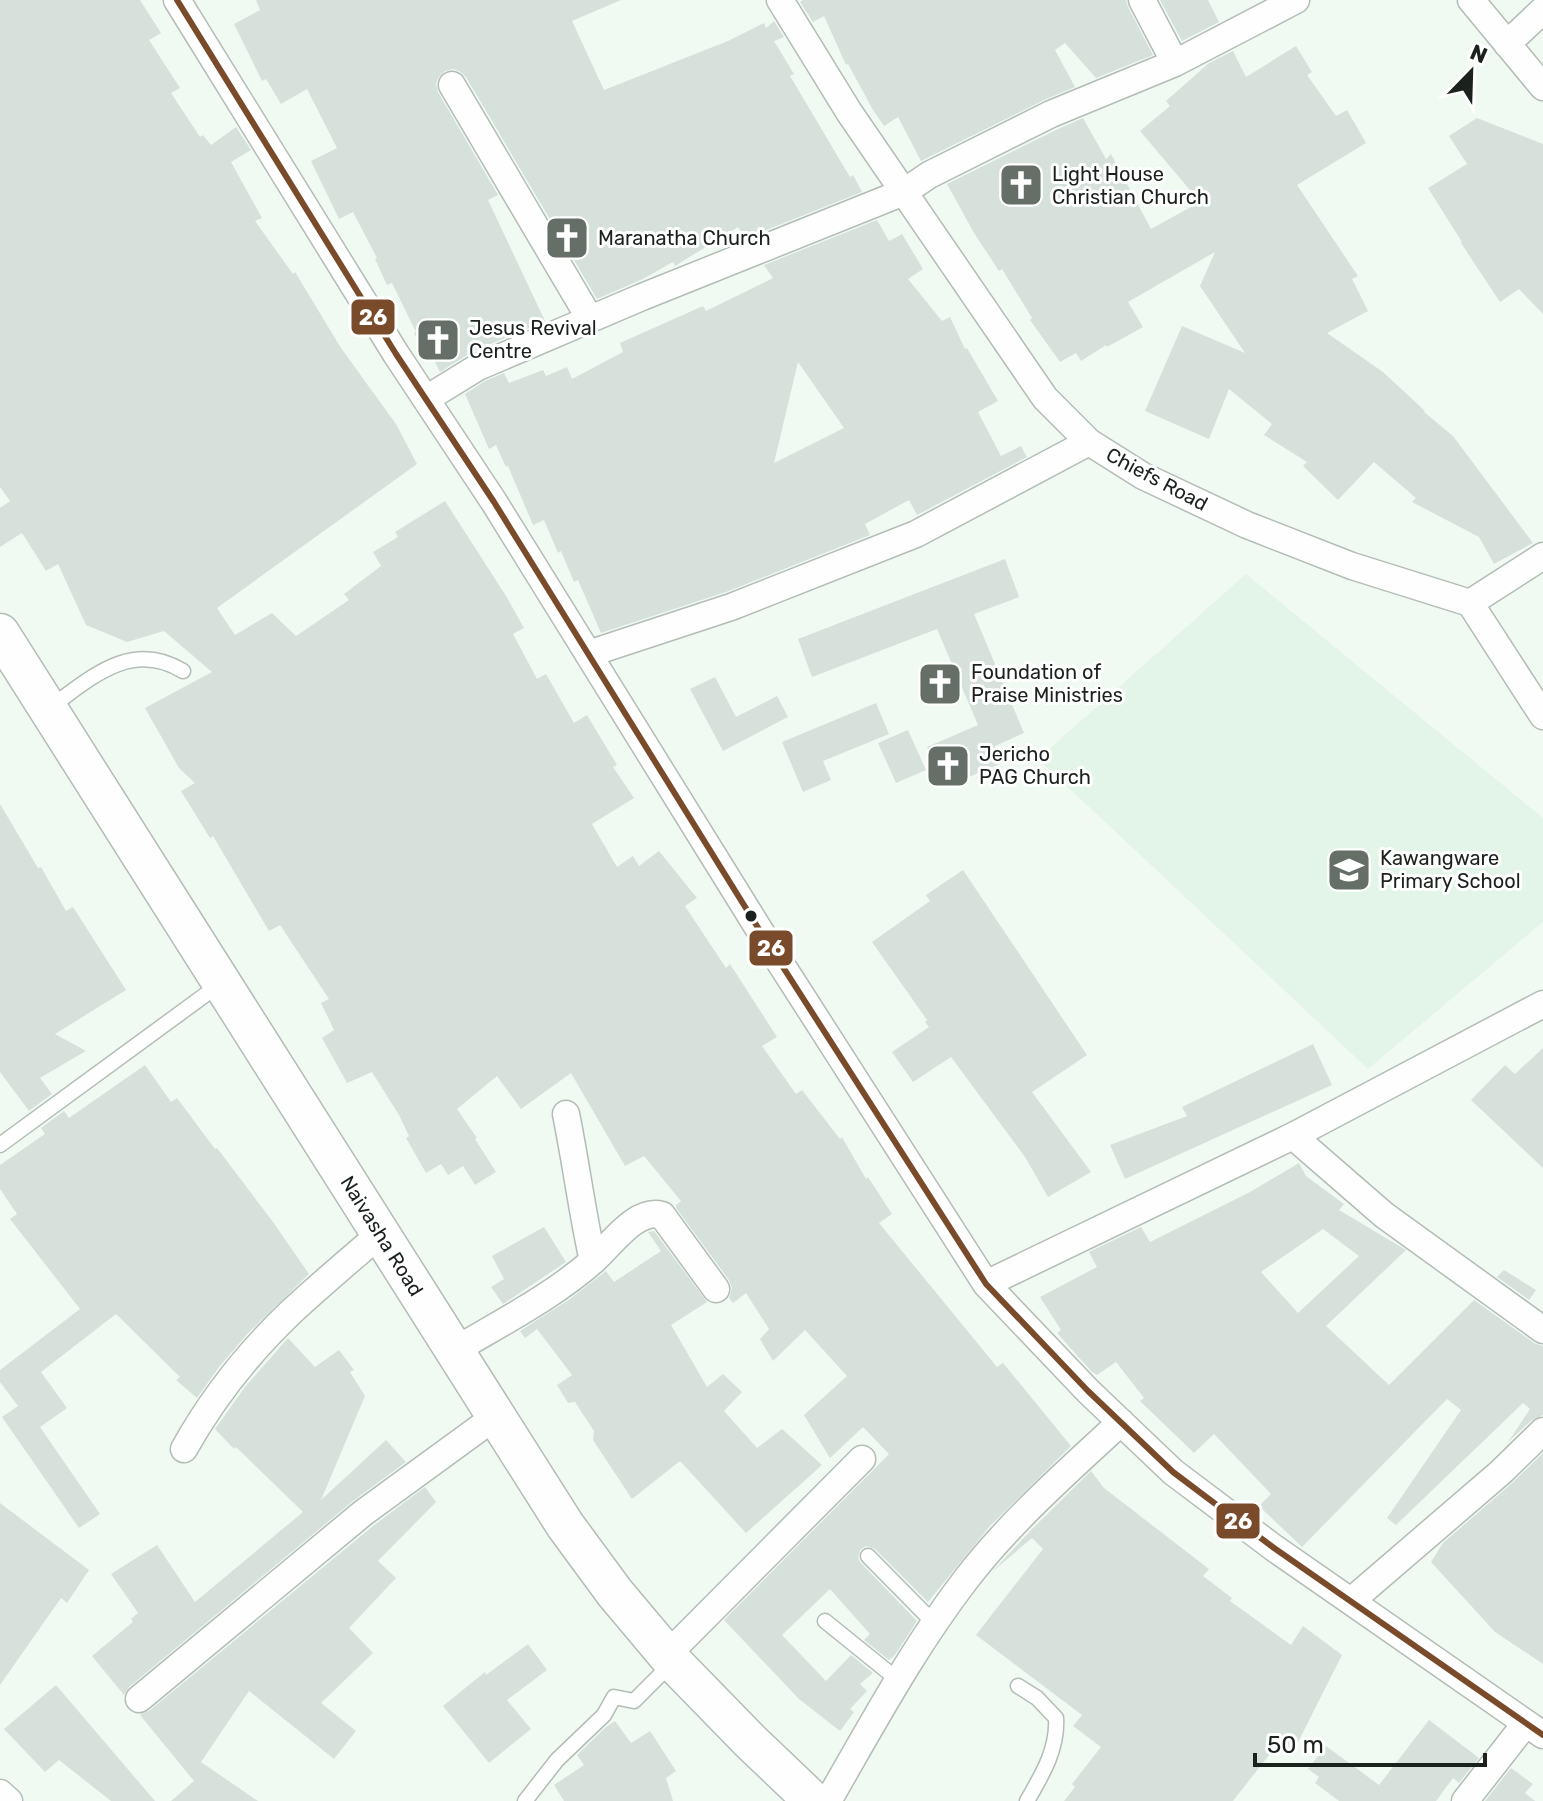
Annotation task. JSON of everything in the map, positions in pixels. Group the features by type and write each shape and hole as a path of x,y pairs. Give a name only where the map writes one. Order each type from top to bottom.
{"main road":[{"name":"Naivasha Road","path":"0,633 565,1525 615,1593 670,1658 801,1797"}],"street":[{"path":"177,0 396,354 494,502 765,939 986,1284 1088,1391 1173,1472 1274,1548 1534,1729 1465,1801"},
{"name":"Chiefs Road","path":"780,0 849,112 1045,398 1089,442 1143,476 1247,525 1352,566 1470,603"},
{"path":"1142,0 1175,63"},
{"path":"426,399 478,367 904,192 929,175 1051,114 1175,63 1296,0"},
{"path":"1471,0 1543,87"},
{"path":"1507,44 1543,10"},
{"path":"452,85 590,319"},
{"path":"588,654 731,607 916,534 1089,442"},
{"path":"1543,556 1470,603 1543,716"},
{"path":"986,1284 1293,1136 1543,1004"},
{"path":"566,1114 593,1261"},
{"path":"1293,1136 1384,1215 1543,1330"},
{"path":"454,1351 563,1286 635,1220 647,1214 662,1215 716,1289"},
{"path":"184,1449 235,1373 289,1313 380,1234"},
{"path":"139,1699 363,1513 496,1416"},
{"path":"801,1797 898,1680 967,1577 1024,1512 1121,1422"},
{"path":"1351,1601 1501,1472 1543,1431"},
{"path":"670,1658 862,1459"},
{"path":"0,1793 9,1801"}],"lane":[{"path":"48,709 118,662 156,660 183,671"},
{"path":"0,1145 221,983"},
{"path":"868,1556 934,1623"},
{"path":"825,1621 898,1680"},
{"path":"525,1801 557,1760 604,1715 614,1697 634,1701 670,1658"},
{"path":"1018,1686 1037,1698 1056,1718 1057,1734 1044,1772 1027,1801"}],"shaded area":[{"name":"Kawangware Primary School","path":"1246,574 1543,818 1543,922 1368,1069 1038,759"}],"building":[{"path":"0,0 140,0 161,33 149,40 180,88 171,93 200,137 203,135 211,145 236,127 251,150 231,162 262,218 255,221 293,274 295,272 341,348 396,424 417,464 217,608 235,635 272,613 296,636 349,600 344,594 381,566 373,552 398,537 395,532 445,501 524,628 513,634 537,679 546,674 574,723 587,715 617,765 613,767 634,798 592,824 617,867 633,856 639,866 659,851 697,898 685,906 726,968 730,964 777,1037 762,1046 796,1094 802,1090 840,1139 842,1137 866,1179 868,1177 892,1214 879,1223 997,1367 1003,1363 1071,1446 990,1526 928,1602 875,1549 866,1546 860,1550 858,1558 861,1563 917,1621 889,1660 864,1640 870,1634 830,1589 782,1635 826,1681 851,1655 873,1673 860,1684 867,1691 850,1709 854,1712 840,1731 799,1699 724,1620 889,1454 863,1427 830,1458 804,1415 847,1376 805,1330 773,1361 760,1339 769,1329 746,1293 733,1303 729,1298 732,1288 729,1280 676,1208 681,1201 644,1156 625,1166 571,1073 521,1109 497,1076 457,1109 496,1172 475,1185 463,1166 448,1175 441,1164 426,1173 406,1138 409,1136 399,1115 372,1072 347,1083 322,1038 334,1030 321,1003 329,999 280,925 269,931 213,836 210,838 181,791 195,783 179,768 145,708 212,672 164,631 127,642 86,625 58,564 46,571 22,533 0,547 0,508 10,501 0,487"},
{"path":"256,0 621,0 572,21 604,90 728,41 764,23 766,28 774,21 784,37 774,41 794,74 790,76 862,192 746,238 738,227 675,266 673,262 597,299 466,77 453,69 445,71 436,84 438,92 498,195 488,200 545,321 472,352 440,372 430,352 424,355 392,283 387,285 353,212 339,219 311,161 337,148 307,89 281,104 266,79 262,81 234,24 260,10"},
{"path":"1126,0 1153,55 1096,78 1065,43 1055,50 1075,87 921,161 898,117 884,126 846,65 824,16 813,22 800,2"},
{"path":"1160,0 1208,0 1219,22 1182,41"},
{"path":"1296,46 1312,72 1307,75 1336,116 1347,110 1366,143 1297,185 1358,276 1352,279 1368,311 1327,333 1383,372 1453,436 1533,543 1494,564 1479,537 1412,502 1416,498 1374,462 1338,500 1303,466 1307,462 1264,435 1272,424 1229,389 1209,439 1145,411 1182,326 1245,353 1200,286 1215,252 1128,302 1143,327 1081,361 1076,353 1060,362 1030,320 1032,318 1002,269 999,271 974,233 947,184 1083,118 1106,159 1111,154 1151,229 1200,202 1140,131 1170,106 1166,101 1209,63 1233,51 1246,77"},
{"path":"1477,118 1543,144 1543,314 1519,289 1500,302 1428,188 1467,164 1449,136"},
{"path":"877,220 889,241 902,234 923,269 908,279 942,321 950,317 965,349 998,401 978,412 1001,456 1021,446 1027,457 917,515 909,500 865,524 870,535 726,592 601,633 578,580 574,582 544,520 533,525 508,466 496,445 489,449 465,394 504,373 509,383 543,370 546,376 567,367 572,379 623,352 620,343 703,306 706,311 773,278 764,265","holes":["798,362 844,428 774,463"]},
{"path":"1005,559 1019,597 974,614 1024,733 995,746 1002,763 945,787 927,747 978,725 937,629 812,677 798,639"},
{"path":"715,677 736,717 777,696 788,717 723,751 690,689"},
{"path":"876,703 889,734 823,761 831,780 803,792 782,742"},
{"path":"908,730 926,770 896,783 878,743"},
{"path":"0,804 66,911 73,907 126,990 55,1034 86,1051 40,1078 52,1094 29,1111 0,1072"},
{"path":"963,870 1087,1055 1032,1092 1091,1172 1048,1197 1025,1157 951,1057 913,1082 892,1052 929,1027 872,942 930,901 926,895"},
{"path":"1313,1044 1332,1085 1125,1179 1110,1145 1187,1116 1182,1107"},
{"path":"1543,1048 1543,1168 1471,1100 1505,1065 1515,1074"},
{"path":"145,1065 171,1102 177,1098 217,1148 309,1274 249,1332 197,1398 176,1380 180,1377 116,1314 41,1372 67,1408 40,1427 100,1514 79,1528 2,1417 18,1406 0,1382 0,1370 80,1309 10,1219 17,1214 0,1189 0,1165 45,1134 41,1128 64,1111 69,1118"},
{"path":"1299,1163 1306,1176 1344,1204 1339,1210 1406,1250 1326,1326 1389,1385 1474,1300 1534,1343 1543,1346 1543,1415 1532,1420 1508,1442 1530,1409 1523,1403 1396,1525 1387,1518 1461,1410 1447,1399 1302,1547 1259,1506 1271,1494 1214,1434 1194,1453 1140,1401 1144,1398 1116,1362 1097,1375 1092,1372 1057,1333 1061,1330 1040,1297 1097,1267 1089,1252 1141,1227 1150,1242 1250,1192","holes":["1323,1229 1359,1256 1298,1313 1261,1272"]},
{"path":"544,1227 566,1262 503,1304 491,1287 504,1279 492,1256"},
{"path":"654,1231 707,1302 671,1325 707,1387 723,1374 742,1392 724,1411 757,1448 782,1429 822,1465 746,1533 680,1461 632,1499 593,1440 594,1431 575,1402 568,1403 557,1385 572,1375 537,1329 525,1338 520,1331 606,1271 614,1282 661,1251 648,1232"},
{"path":"1504,1270 1536,1290 1529,1300 1497,1277"},
{"path":"288,1338 315,1367 339,1350 354,1370 350,1372 365,1396 321,1500 386,1440 406,1462 353,1501 129,1687 124,1695 92,1656 133,1622 131,1619 138,1613 111,1574 157,1545 195,1602 303,1512 215,1429 245,1387"},
{"path":"1543,1453 1543,1664 1495,1632 1431,1562 1443,1543"},
{"path":"1091,1471 1104,1488 1209,1569 1203,1576 1232,1598 1230,1601 1291,1645 1303,1626 1342,1655 1291,1756 1277,1745 1233,1801 1064,1801 1075,1787 1072,1784 1101,1747 1073,1726 1082,1715 976,1635 1043,1549 1032,1538 992,1572"},
{"path":"425,1487 436,1502 378,1561 396,1578 349,1628 373,1653 321,1703 356,1731 334,1759 249,1691 201,1762 258,1801 171,1801 194,1781 140,1715 149,1711 373,1526"},
{"path":"0,1503 89,1570 67,1603 61,1598 0,1685"},
{"path":"528,1644 547,1670 507,1700 531,1729 489,1763 443,1706 485,1672 486,1675"},
{"path":"56,1685 155,1801 111,1801 59,1760 45,1772 4,1729"},
{"path":"1429,1720 1479,1758 1459,1783 1453,1778 1436,1801 1339,1801 1315,1783 1319,1777 1308,1769 1326,1746 1379,1785"},
{"path":"615,1721 631,1743 650,1731 676,1771 666,1778 673,1801 564,1801 554,1785 584,1765 577,1755"},
{"path":"1511,1768 1533,1784 1525,1793 1535,1801 1485,1801"}],"transit line":[{"name":"26","path":"177,0 396,354 494,502 765,939 986,1284 1088,1391 1173,1472 1274,1548 1543,1735"}],"place":[{"name":"Light House Christian Church","path":"1021,185"},
{"name":"Maranatha Church","path":"567,238"},
{"name":"Jesus Revival Centre","path":"438,340"},
{"name":"Foundation of Praise Ministries","path":"940,684"},
{"name":"Jericho PAG Church","path":"948,766"},
{"name":"Kawangware Primary School","path":"1349,870"}]}
